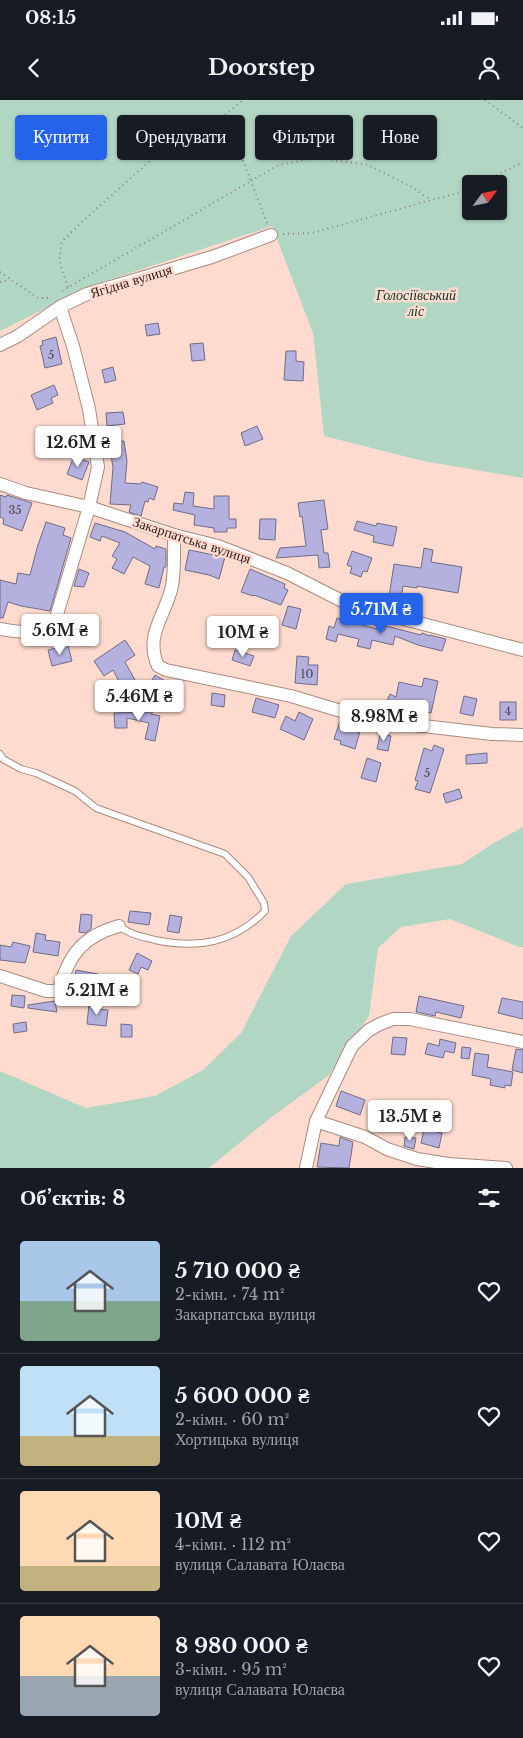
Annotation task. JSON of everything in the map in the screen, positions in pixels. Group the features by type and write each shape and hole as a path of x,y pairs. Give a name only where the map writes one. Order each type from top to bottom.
{"street":[{"name":"Ягідна вулиця","path":"0,345 18,336 57,302 212,257 271,235"},
{"path":"0,630 22,633 40,631 51,626 55,621 89,507 98,467 89,409 73,346 57,302"},
{"name":"Закарпатська вулиця","path":"0,484 26,493 89,507 174,536 218,546 287,573 350,605 523,650"},
{"path":"174,536 172,586 153,638 152,654 158,666 166,670 291,696 341,711 389,722 492,734 523,735"},
{"path":"0,976 46,991 60,991 64,972 76,951 86,940 105,930 119,926"},
{"path":"306,1168 316,1121 352,1046 369,1030 393,1019 410,1018 523,1042"},
{"path":"316,1121 365,1137 416,1164 506,1168"}],"lane":[{"path":"0,754 2,759 21,769 36,773 75,791 96,808 225,854 248,877 264,902 265,911 252,924 232,936 204,944 162,941 130,934 119,926"}],"path":[{"path":"225,115 244,100"},
{"path":"486,100 523,128"},
{"path":"61,292 279,165 316,158 368,165 412,187 429,199"},
{"path":"68,287 59,260 62,241 151,160"},
{"path":"243,160 271,235 312,233 414,205 429,199 439,199 462,192"},
{"path":"496,175 523,162"},
{"path":"0,272 38,298 57,302"},
{"path":"0,282 10,280"}],"green space":[{"name":"Голосіївський ліс","path":"0,100 523,100 523,478 423,461 324,436 313,333 272,226 88,287 0,331"},
{"path":"523,827 523,947 450,919 401,927 378,948 369,1016 328,1076 269,1119 209,1168 0,1168 0,1071 86,1108 155,1096 203,1070 241,1033 291,936 346,884 462,864 492,844"}],"building":[{"path":"158,323 160,334 147,336 145,325"},
{"path":"56,337 62,364 45,368 40,346 43,345 42,341"},
{"path":"203,343 205,360 192,361 190,344"},
{"path":"286,351 296,351 296,361 304,362 303,381 284,380"},
{"path":"113,367 116,380 105,383 102,370"},
{"path":"54,385 58,395 51,398 53,403 37,410 31,395"},
{"path":"123,412 125,424 107,426 106,413"},
{"path":"257,426 263,439 245,446 241,433"},
{"path":"124,441 127,461 125,483 141,484 142,482 158,487 154,500 149,498 148,502 145,501 141,516 129,512 131,505 110,504 113,467 109,443"},
{"path":"74,456 89,462 82,480 67,474"},
{"path":"185,492 194,493 193,506 214,509 214,496 229,496 229,519 236,519 236,528 227,528 227,532 214,532 214,528 194,525 195,515 173,510 174,503 183,504"},
{"path":"0,495 6,497 7,495 32,503 22,531 3,524 4,519 0,517"},
{"path":"324,500 328,529 321,530 324,553 328,553 330,567 319,568 318,555 276,558 280,548 306,546 302,516 300,517 298,503"},
{"path":"260,519 276,519 275,540 259,539"},
{"path":"357,521 376,526 377,523 397,527 393,546 373,542 374,536 354,530"},
{"path":"46,522 65,528 63,535 71,538 50,611 8,602 3,618 0,618 0,580 16,584 18,573 30,575"},
{"path":"95,523 125,532 155,549 156,546 166,549 166,567 164,567 159,588 145,584 150,566 133,557 124,574 112,568 117,559 112,556 120,543 102,536 100,541 90,537"},
{"path":"424,548 433,550 431,562 462,567 458,593 417,586 417,588 403,586 401,599 389,597 394,564 421,568"},
{"path":"189,550 225,557 219,579 185,570"},
{"path":"352,551 372,558 367,572 363,571 361,577 350,573 352,567 347,565"},
{"path":"79,569 89,573 84,587 74,586"},
{"path":"250,569 285,584 284,588 288,590 281,605 241,592"},
{"path":"288,606 301,609 296,629 282,625"},
{"path":"337,618 384,631 386,626 446,639 442,651 418,645 395,636 393,645 372,640 370,649 357,646 359,639 338,634 336,642 326,639 329,626 334,628"},
{"path":"125,640 135,655 125,662 135,680 122,687 113,670 104,676 94,661"},
{"path":"68,645 72,661 52,666 48,650"},
{"path":"235,650 254,656 250,666 232,660"},
{"path":"297,656 309,657 308,665 318,665 317,685 295,683"},
{"path":"155,675 169,683 157,705 142,697"},
{"path":"424,678 438,681 431,713 417,710 418,706 401,702 400,708 386,703 390,694 396,697 399,682 422,687"},
{"path":"212,693 225,695 224,707 211,705"},
{"path":"464,696 477,699 473,716 460,713"},
{"path":"256,698 279,705 275,718 252,712"},
{"path":"500,702 516,702 516,720 500,720"},
{"path":"153,712 151,714 160,716 155,741 145,739 149,723 127,718 127,728 115,728 114,713"},
{"path":"299,712 313,719 304,740 280,729 286,716 295,721"},
{"path":"340,721 348,724 349,721 362,724 355,749 340,744 341,741 334,739"},
{"path":"380,734 391,736 388,751 377,749"},
{"path":"434,745 444,749 430,793 415,789 418,781 415,780 424,748 432,751"},
{"path":"487,753 487,763 466,764 466,755"},
{"path":"367,758 381,763 376,782 361,778"},
{"path":"459,789 462,798 446,803 443,794"},
{"path":"130,911 151,913 149,925 128,922"},
{"path":"81,914 92,915 91,929 85,933 79,932"},
{"path":"170,915 182,917 179,933 167,931"},
{"path":"36,933 46,935 45,940 60,942 58,956 33,952"},
{"path":"13,942 30,946 25,963 0,960 0,945 11,947"},
{"path":"137,953 152,961 148,970 141,967 138,974 129,970"},
{"path":"76,970 98,974 96,984 74,981"},
{"path":"12,995 25,996 24,1008 11,1006"},
{"path":"419,996 464,1006 461,1018 436,1012 435,1016 416,1012"},
{"path":"502,998 523,1002 523,1019 498,1013"},
{"path":"55,1001 57,1012 28,1008 28,1005"},
{"path":"89,1004 98,1005 98,1009 108,1010 106,1026 87,1024"},
{"path":"26,1022 27,1031 14,1033 13,1024"},
{"path":"121,1024 132,1025 132,1037 121,1037"},
{"path":"393,1037 407,1038 405,1055 391,1054"},
{"path":"440,1039 456,1043 454,1053 445,1051 443,1058 425,1054 428,1043 439,1046"},
{"path":"462,1047 471,1048 469,1059 461,1058"},
{"path":"516,1049 523,1050 523,1073 512,1070"},
{"path":"475,1053 489,1055 487,1067 513,1072 511,1086 505,1085 505,1088 490,1085 491,1079 472,1075"},
{"path":"341,1091 365,1100 360,1115 336,1106"},
{"path":"386,1110 399,1112 398,1119 405,1120 403,1131 383,1128"},
{"path":"424,1129 442,1133 439,1148 421,1143"},
{"path":"340,1137 353,1142 349,1168 317,1167 321,1143 339,1146"},
{"path":"405,1137 416,1138 414,1149 404,1146"}]}
